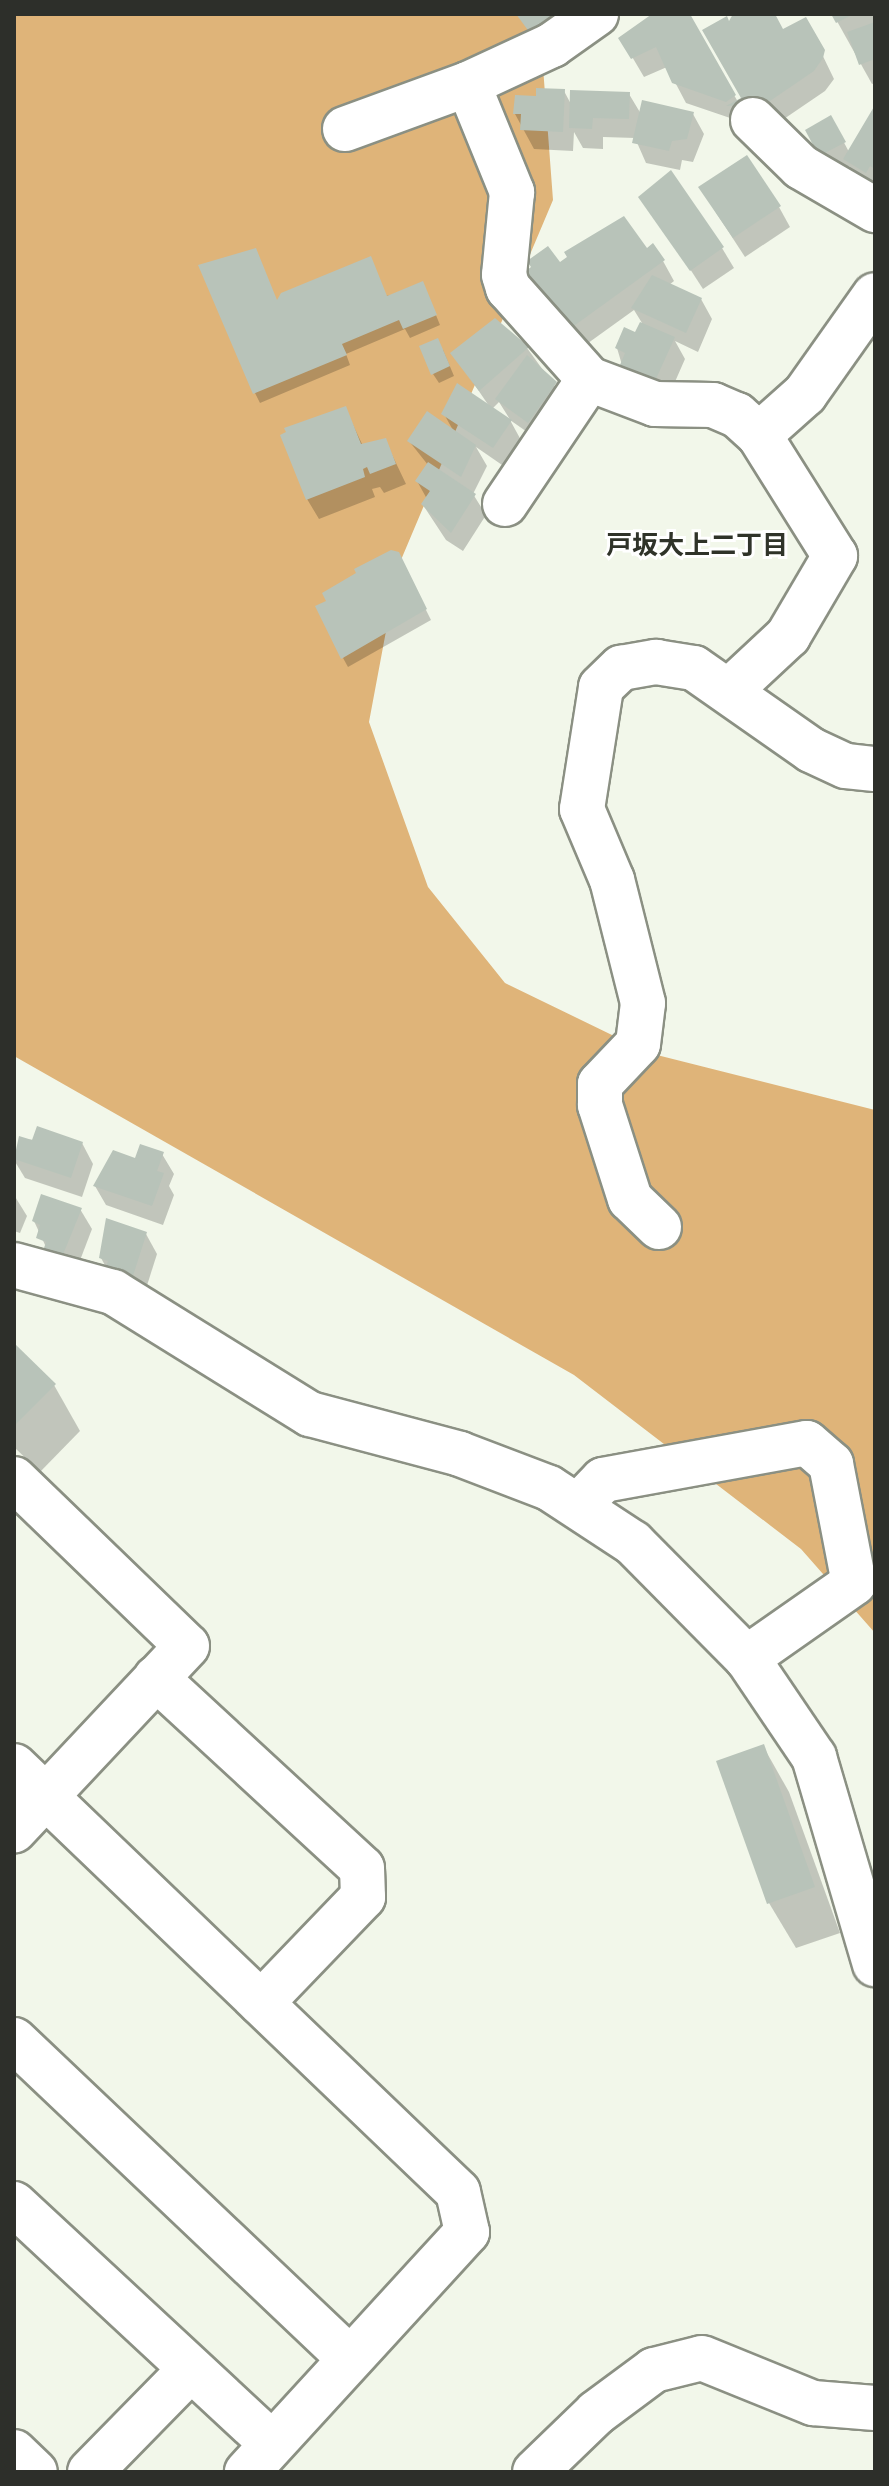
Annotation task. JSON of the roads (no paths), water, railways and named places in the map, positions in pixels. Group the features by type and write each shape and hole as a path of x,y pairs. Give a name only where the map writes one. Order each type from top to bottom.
{"street":[{"path":"345,129 468,84 552,45 596,14"},
{"path":"468,84 512,192 504,275 508,288 589,379 655,404 713,405 737,415 759,435 835,556 788,636 729,691"},
{"path":"753,120 801,167 875,210"},
{"path":"759,435 805,394 875,295"},
{"path":"505,504 589,379"},
{"path":"659,1227 630,1199 600,1105 600,1084 638,1044 643,1003 612,880 582,809 601,687 621,668 656,662 694,668 811,750 846,766 875,769"},
{"path":"14,1265 113,1292 310,1414 460,1454 549,1488 633,1543 747,1658 814,1757 875,1964"},
{"path":"578,1506 603,1480 807,1443 831,1464 854,1583 747,1658"},
{"path":"14,1479 187,1646 14,1830"},
{"path":"156,1678 362,1868 363,1897 261,2003"},
{"path":"14,1766 458,2192 467,2232 260,2458 191,2369 14,2204"},
{"path":"14,2040 350,2359"},
{"path":"535,2472 596,2413 654,2370 702,2358 813,2403 875,2408"},
{"path":"90,2472 191,2369"},
{"path":"14,2452 35,2472"}],"district":[{"name":"戸坂大上二丁目","path":"697,545"}]}
